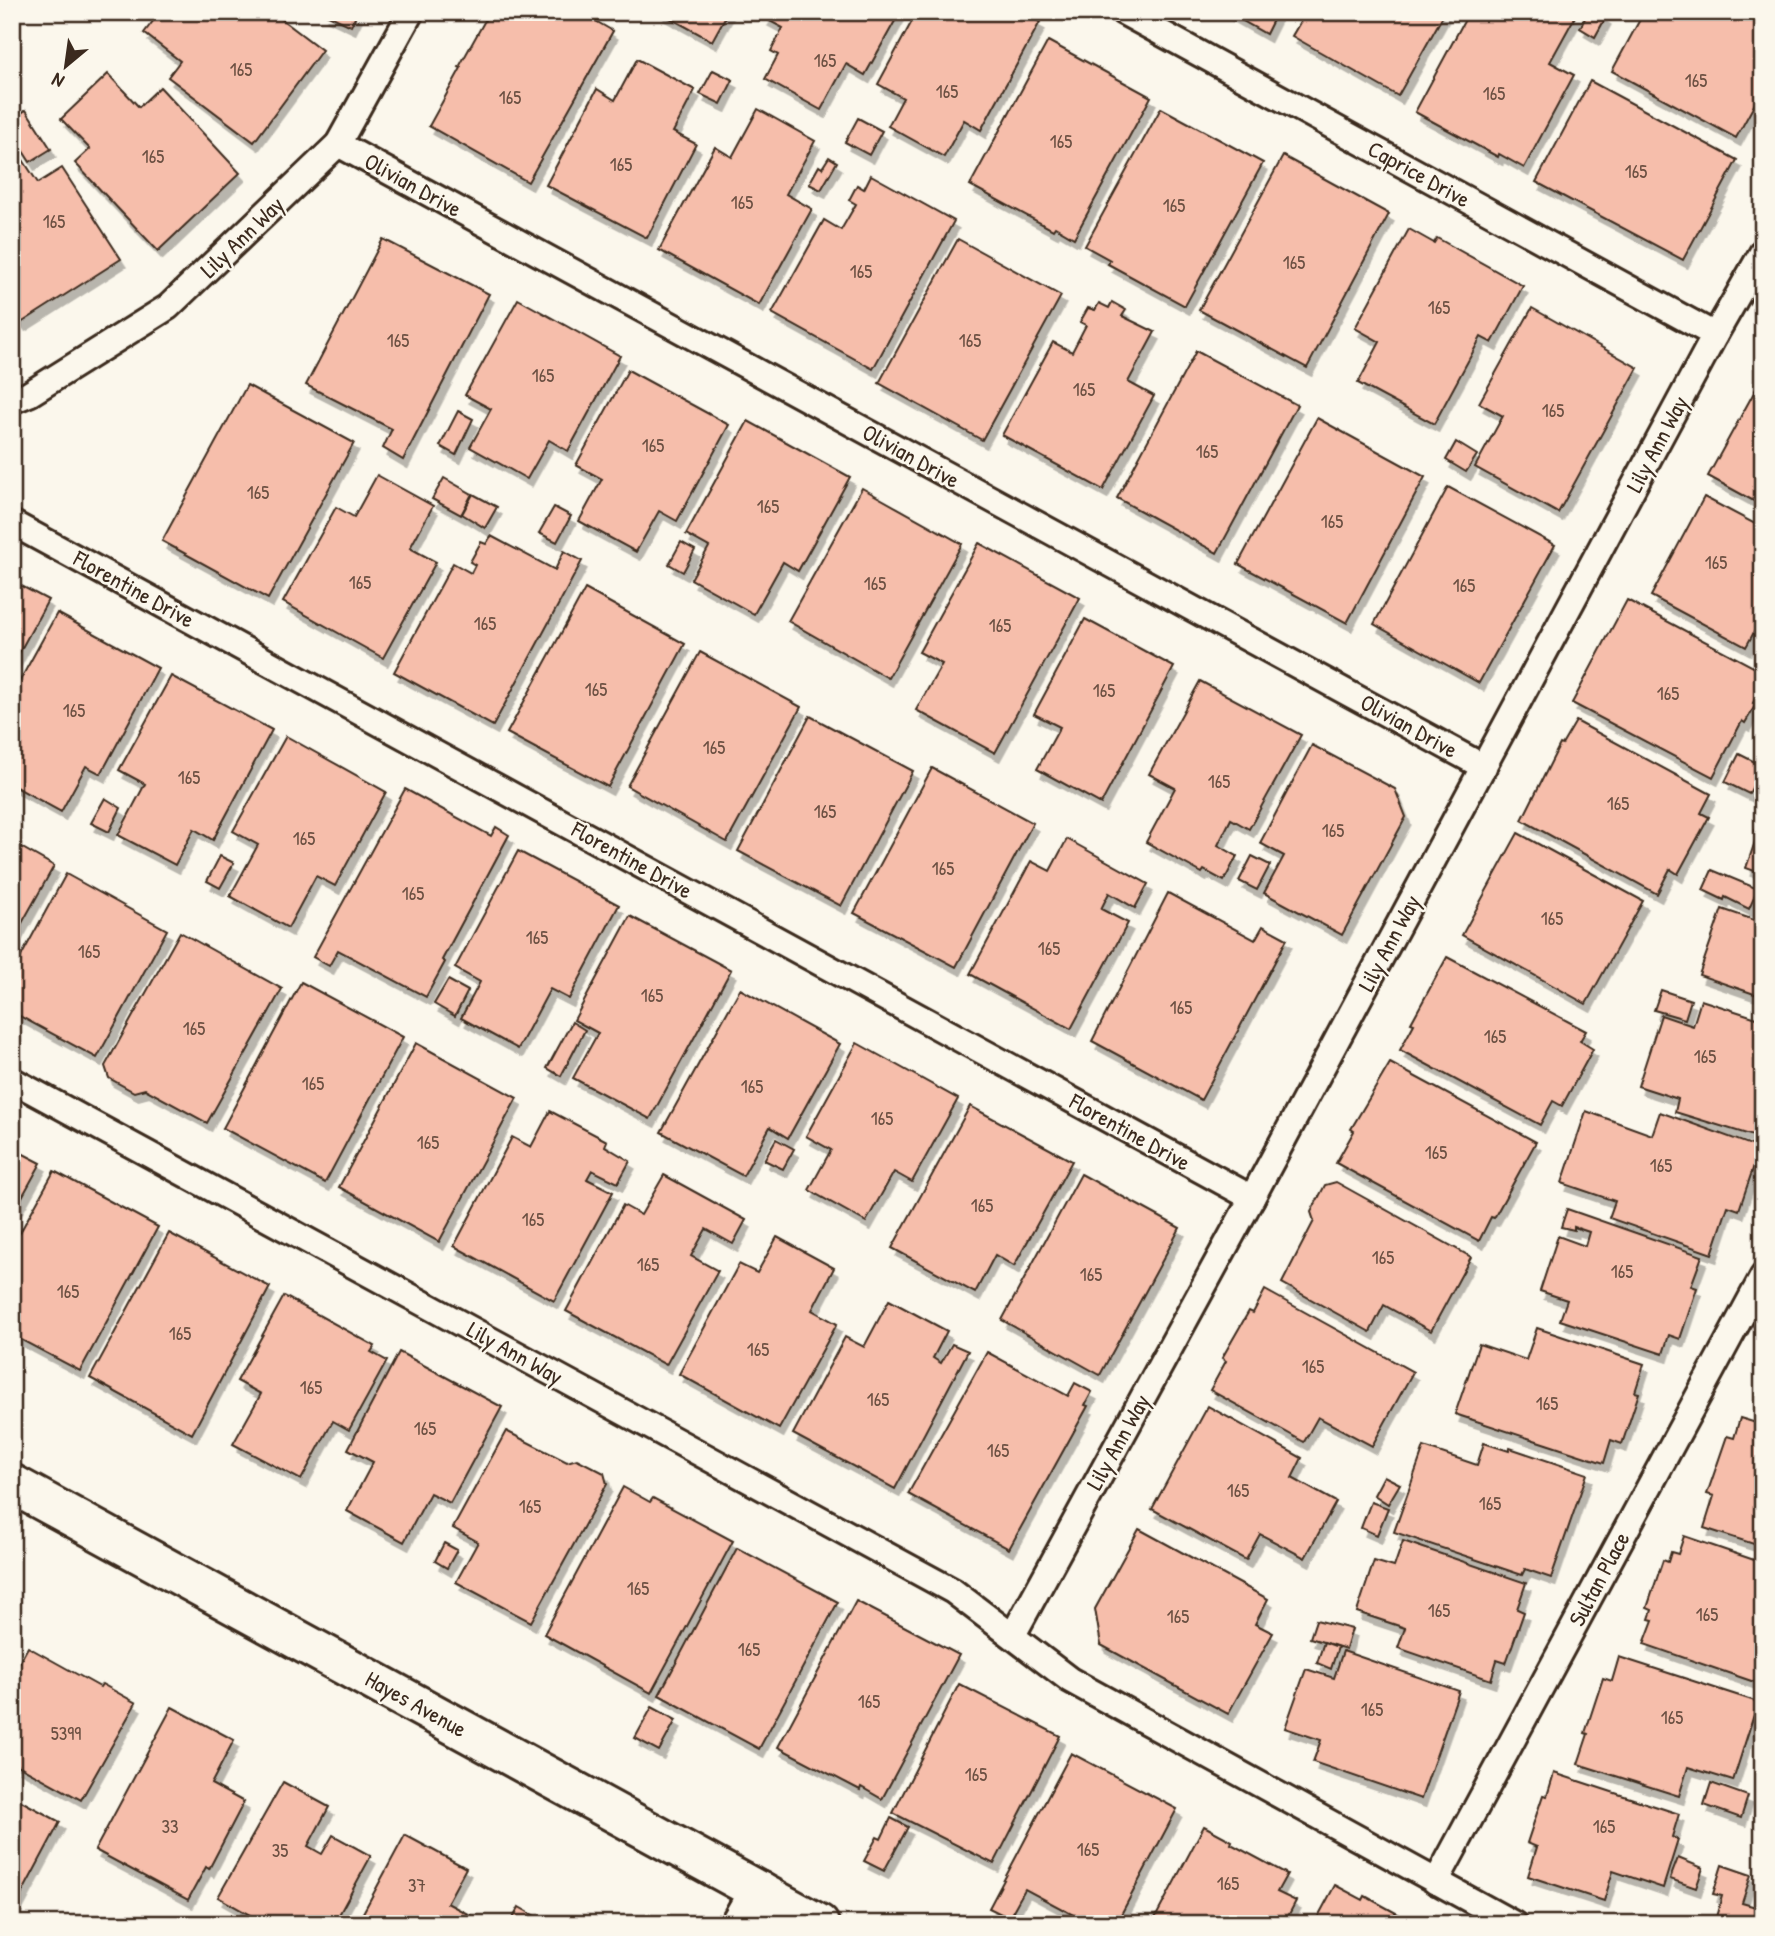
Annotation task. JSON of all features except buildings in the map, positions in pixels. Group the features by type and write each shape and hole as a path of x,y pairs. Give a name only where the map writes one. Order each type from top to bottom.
{"street":[{"name":"Hayes Avenue","path":"12,1484 820,1924"},
{"path":"740,1924 758,1891"}],"lane":[{"name":"Lily Ann Way","path":"12,401 29,394 168,307 338,144 411,12"},
{"name":"Caprice Drive","path":"1123,12 1716,335"},
{"name":"Olivian Drive","path":"338,144 1484,767"},
{"name":"Lily Ann Way","path":"1013,1635 1763,251"},
{"name":"Florentine Drive","path":"12,523 1252,1198"},
{"name":"Lily Ann Way","path":"12,1080 953,1591 1070,1680 1514,1924"},
{"name":"Sultan Place","path":"1436,1882 1763,1276"}]}
